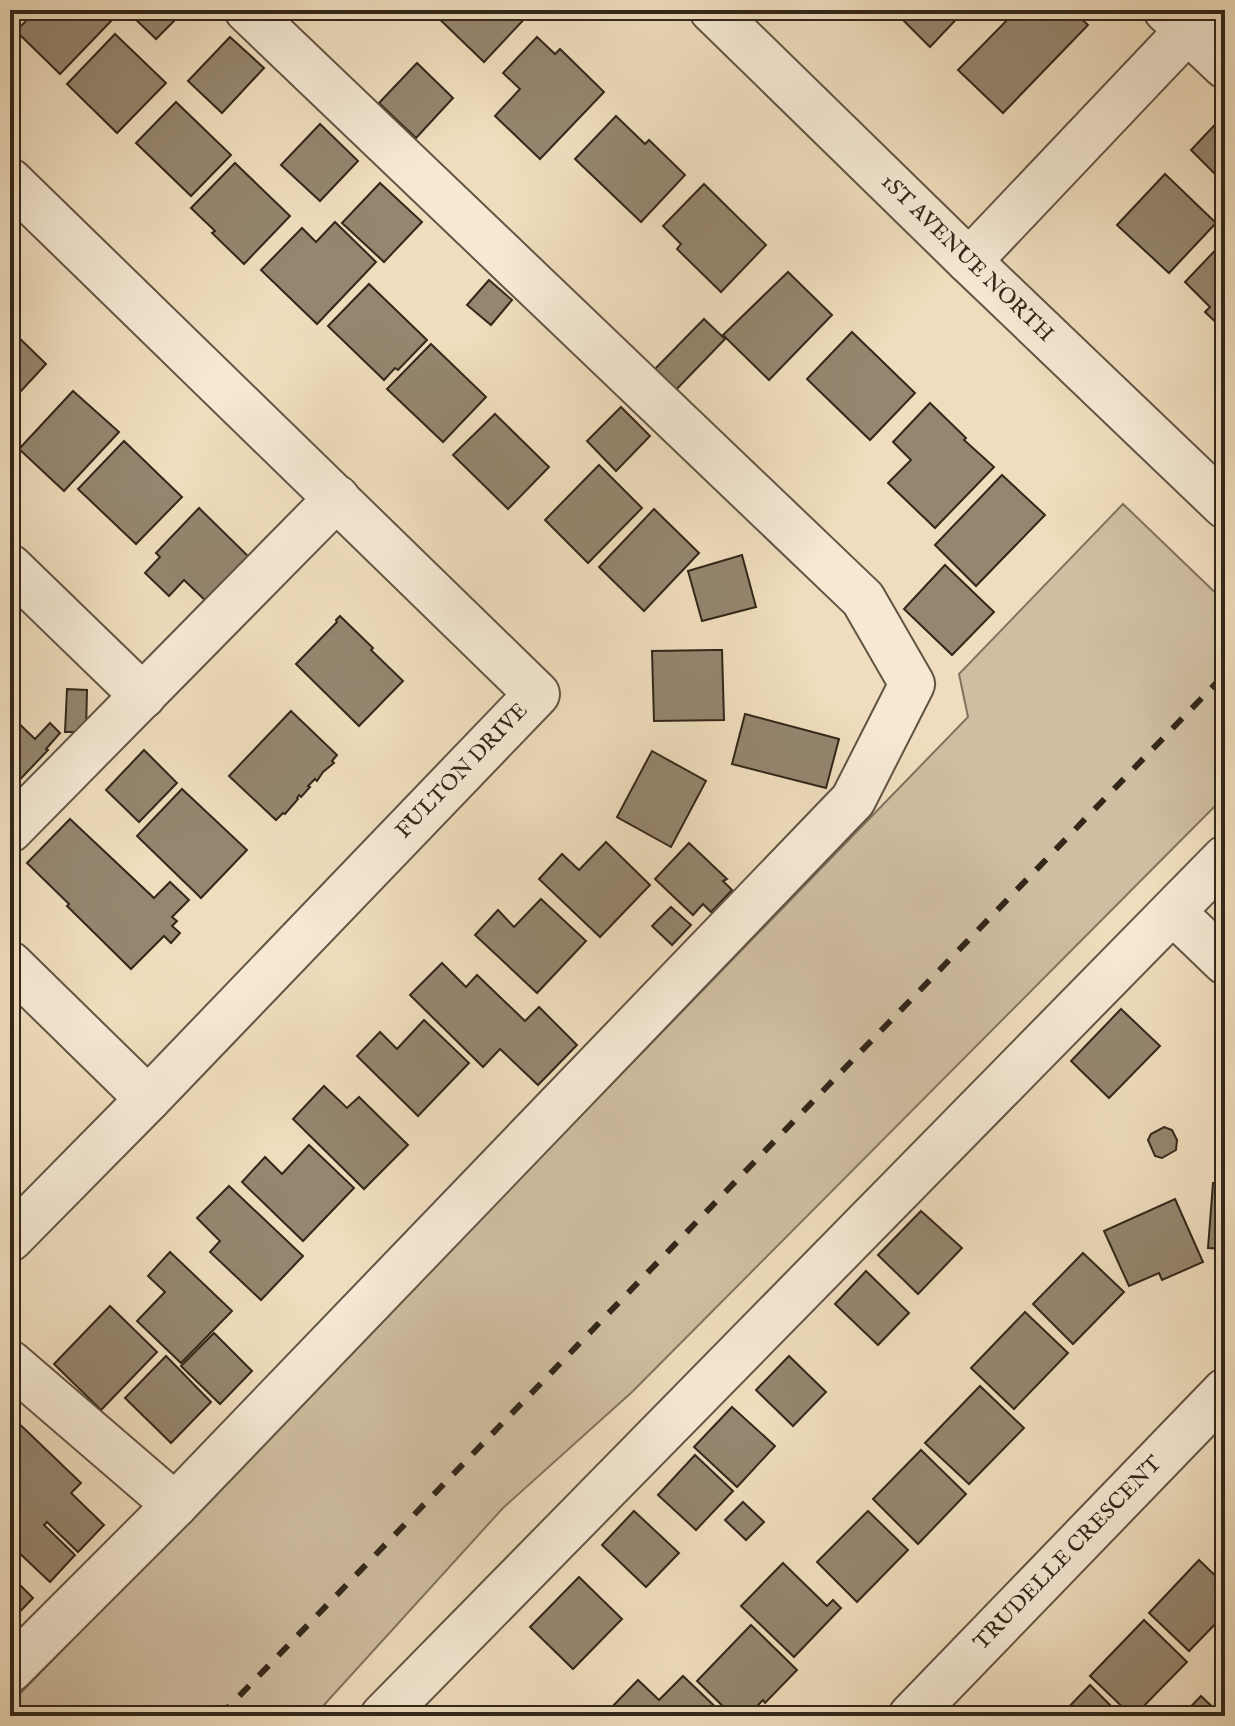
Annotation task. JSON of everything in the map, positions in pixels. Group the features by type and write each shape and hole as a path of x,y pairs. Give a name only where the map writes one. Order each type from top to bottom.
{"street":[{"path":"10,1670 175,1505 853,800 912,684 863,599 247,10"},
{"name":"1ST AVENUE NORTH","path":"712,10 1225,506"},
{"path":"969,261 1187,17 1225,66"},
{"name":"FULTON DRIVE","path":"10,181 537,694 10,1239"},
{"path":"10,830 337,498"},
{"path":"10,567 143,696"},
{"path":"383,1716 1225,858"},
{"path":"1173,912 1225,962"},
{"path":"10,964 148,1099"},
{"path":"10,1363 175,1505"},
{"name":"TRUDELLE CRESCENT","path":"911,1716 1225,1391"}],"shaded area":[{"path":"1123,504 1225,602 1225,796 632,1392 503,1508 314,1716 10,1716 10,1704 968,717 959,674"}],"building":[{"path":"37,10 104,10 113,19 60,74 16,31"},
{"path":"185,10 156,39 128,12"},
{"path":"430,10 522,10 528,15 484,62"},
{"path":"893,10 965,10 930,47"},
{"path":"1017,10 1072,10 1088,25 1003,113 958,70"},
{"path":"115,34 166,83 117,133 67,84"},
{"path":"230,37 264,68 222,113 188,81"},
{"path":"537,37 555,54 560,49 604,92 540,159 495,116 520,89 503,73"},
{"path":"417,63 453,98 416,138 379,103"},
{"path":"176,102 231,155 191,196 136,143"},
{"path":"1225,114 1225,184 1191,150"},
{"path":"616,116 645,144 649,140 685,175 641,222 575,159"},
{"path":"320,124 358,161 320,201 281,165"},
{"path":"235,163 290,216 244,264 191,208"},
{"path":"1165,174 1216,223 1169,273 1117,225"},
{"path":"380,183 422,222 384,262 342,223"},
{"path":"704,184 766,245 721,292 677,249 681,244 663,226"},
{"path":"335,222 376,262 317,324 261,270 302,228 316,242"},
{"path":"1225,240 1225,331 1205,312 1210,307 1185,282"},
{"path":"788,272 832,315 769,380 723,335"},
{"path":"489,280 512,300 491,325 467,305"},
{"path":"369,284 427,340 384,380 328,326"},
{"path":"704,319 725,339 669,397 648,376"},
{"path":"10,329 46,364 10,403"},
{"path":"852,332 915,393 870,440 807,379"},
{"path":"431,344 486,397 443,442 387,389"},
{"path":"73,391 119,432 64,491 19,449"},
{"path":"930,403 994,467 935,528 888,483 911,460 893,442"},
{"path":"621,407 650,436 616,471 587,441"},
{"path":"495,414 549,467 508,509 453,455"},
{"path":"124,441 182,497 136,544 78,489"},
{"path":"599,465 642,508 588,563 545,520"},
{"path":"1002,475 1045,515 976,586 935,545"},
{"path":"199,508 252,560 210,605 184,580 169,596 145,573 160,557 156,553"},
{"path":"654,509 699,553 644,611 599,567"},
{"path":"742,555 756,607 702,621 688,571"},
{"path":"945,565 994,612 952,655 904,609"},
{"path":"340,616 403,681 359,726 296,664"},
{"path":"722,650 724,720 654,721 652,651"},
{"path":"67,689 87,690 86,732 65,732"},
{"path":"291,711 337,755 332,761 334,763 276,820 229,776"},
{"path":"745,714 839,739 826,788 732,764"},
{"path":"10,715 35,739 50,723 60,733 10,790"},
{"path":"144,750 177,783 139,822 106,790"},
{"path":"652,751 706,781 671,847 617,817"},
{"path":"182,789 247,850 201,898 137,836"},
{"path":"70,819 154,898 170,882 189,900 172,917 177,921 172,926 180,933 171,943 164,936 131,969 27,863"},
{"path":"606,842 650,885 600,937 539,879 562,854 579,870"},
{"path":"689,843 727,879 723,881 732,890 711,912 703,904 693,915 655,879"},
{"path":"541,899 586,941 537,993 475,935 498,910 514,927"},
{"path":"671,907 691,925 672,945 652,926"},
{"path":"442,963 466,987 477,975 525,1021 539,1007 577,1045 538,1085 500,1049 483,1067 410,995"},
{"path":"1121,1009 1160,1046 1109,1098 1071,1061"},
{"path":"424,1020 469,1063 418,1116 357,1056 380,1032 397,1049"},
{"path":"324,1086 347,1108 359,1097 408,1145 364,1189 293,1119"},
{"path":"1164,1127 1172,1130 1177,1140 1176,1150 1162,1158 1155,1156 1148,1140 1151,1134"},
{"path":"309,1145 354,1188 303,1241 242,1182 265,1157 282,1174"},
{"path":"1213,1183 1225,1184 1225,1249 1208,1248"},
{"path":"229,1186 303,1256 261,1300 210,1252 220,1241 197,1218"},
{"path":"1175,1199 1203,1262 1162,1280 1159,1273 1129,1286 1104,1231"},
{"path":"921,1211 962,1248 918,1294 878,1255"},
{"path":"170,1252 232,1311 181,1363 137,1321 165,1292 148,1276"},
{"path":"1083,1253 1124,1292 1073,1344 1033,1304"},
{"path":"866,1271 909,1313 878,1345 835,1304"},
{"path":"110,1306 157,1352 101,1410 54,1364"},
{"path":"1025,1312 1068,1353 1014,1409 971,1368"},
{"path":"214,1333 252,1371 220,1404 181,1366"},
{"path":"166,1356 211,1402 171,1443 125,1398"},
{"path":"789,1356 826,1392 793,1426 756,1390"},
{"path":"980,1386 1024,1428 969,1484 925,1443"},
{"path":"732,1407 775,1446 737,1487 694,1447"},
{"path":"10,1415 81,1483 71,1493 104,1525 78,1552 47,1522 44,1525 75,1555 50,1582 16,1550 10,1556"},
{"path":"921,1450 966,1494 918,1544 873,1499"},
{"path":"695,1455 733,1491 696,1530 658,1495"},
{"path":"743,1502 764,1522 746,1540 725,1520"},
{"path":"634,1511 679,1553 646,1587 602,1545"},
{"path":"868,1511 908,1550 857,1602 817,1562"},
{"path":"1199,1560 1225,1585 1225,1614 1189,1651 1149,1613"},
{"path":"783,1563 827,1606 833,1600 841,1608 794,1657 741,1606"},
{"path":"10,1575 33,1598 10,1622"},
{"path":"579,1577 622,1619 573,1669 530,1627"},
{"path":"1144,1620 1187,1662 1132,1716 1090,1676"},
{"path":"751,1625 797,1670 765,1703 763,1700 747,1716 733,1716 697,1681"},
{"path":"683,1676 725,1716 616,1716 610,1709 638,1680 659,1700"},
{"path":"1090,1685 1121,1716 1060,1716"},
{"path":"1201,1696 1222,1716 1182,1716"}],"railway":[{"path":"220,1716 1225,674"}]}
